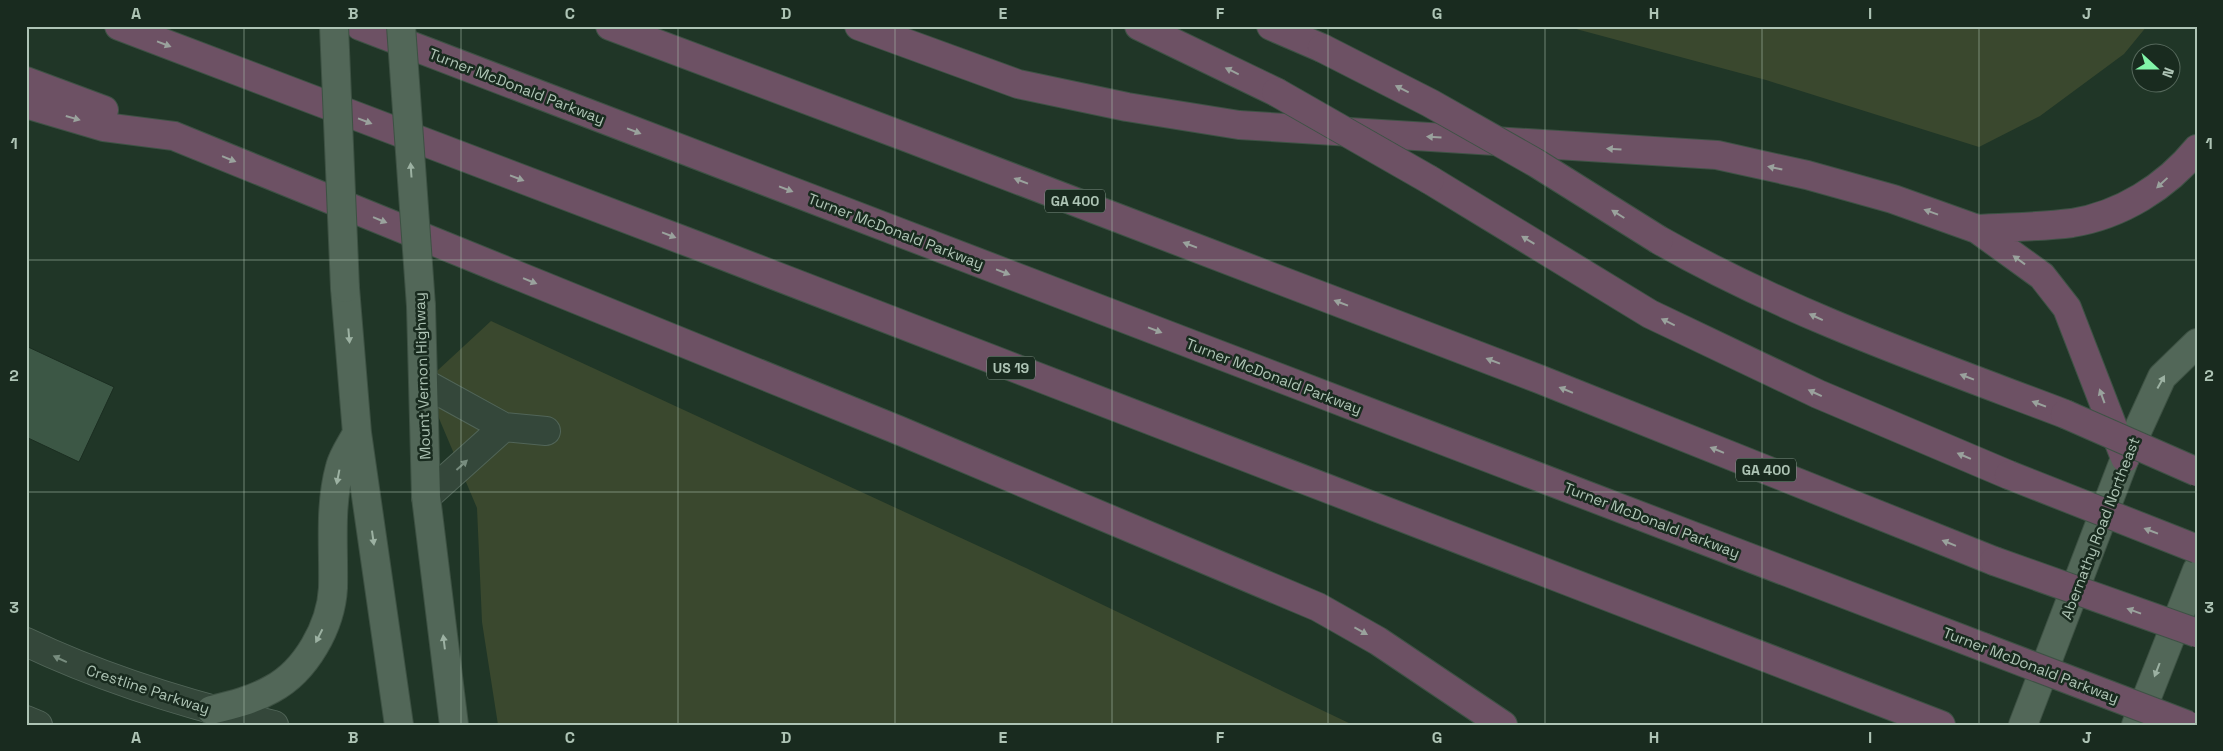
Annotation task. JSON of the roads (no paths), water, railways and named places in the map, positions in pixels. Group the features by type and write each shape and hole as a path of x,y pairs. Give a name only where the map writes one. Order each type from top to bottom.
{"highway":[{"name":"US 19","path":"119,26 693,244 1941,725"},
{"name":"Turner McDonald Parkway","path":"360,26 2188,725"},
{"name":"GA 400","path":"610,26 1539,379 1994,561 2197,633"},
{"path":"859,26 1018,84 1126,107 1239,125 1717,156 1806,175 1893,198 1977,229 2042,276 2067,308 2125,458"},
{"path":"1139,26 1276,92 1430,180 1650,314 1818,394 2009,476 2197,549"},
{"path":"1271,26 1322,48 1430,104 1528,159 1702,265 1824,321 2065,414 2197,472"},
{"path":"26,81 174,136 898,430 1318,607 1378,641 1503,725"},
{"path":"26,104 104,127 174,136"},
{"path":"1977,229 2073,222 2117,210 2154,191 2197,149"}],"main road":[{"path":"334,26 345,288 357,433 399,725"},
{"name":"Mount Vernon Highway","path":"401,26 421,306 426,497 454,725"},
{"name":"Abernathy Road Northeast","path":"2023,725 2125,458 2162,377 2197,343"},
{"path":"211,710 238,704 273,689 296,670 317,641 326,622 333,589 333,502 340,465 357,433"},
{"path":"2136,725 2197,570"}],"street":[{"path":"424,383 504,427 546,431"},
{"path":"426,497 504,427"},
{"name":"Crestline Parkway","path":"26,642 73,664 142,690 211,710 274,725"},
{"path":"26,720 38,725"}]}
